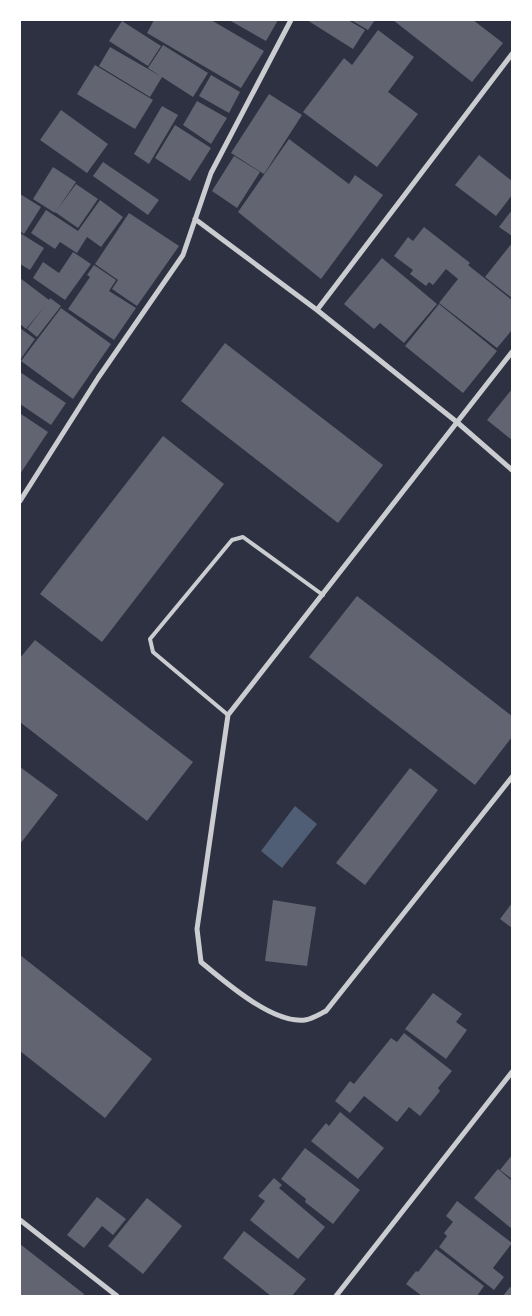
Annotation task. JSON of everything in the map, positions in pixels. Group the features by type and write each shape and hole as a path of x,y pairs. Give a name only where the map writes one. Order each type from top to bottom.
{"street":[{"path":"20,501 98,378 183,255 210,173 291,20"},
{"path":"317,310 512,54"},
{"path":"195,219 317,310 458,423 512,470"},
{"path":"512,352 228,716 196,929 201,962 241,995 287,1020 306,1020 326,1011 512,778"},
{"path":"336,1296 512,1072"},
{"path":"20,1220 118,1296"}],"lane":[{"path":"228,716 153,652 150,638 232,540 243,537 323,595"}],"water":[{"path":"295,806 317,824 282,868 261,851"}],"building":[{"path":"154,20 211,20 264,51 241,88 147,33"},
{"path":"229,20 278,20 266,41"},
{"path":"307,20 348,20 365,30 353,49"},
{"path":"351,20 375,20 368,30"},
{"path":"393,20 473,20 503,43 472,82"},
{"path":"122,21 161,46 148,66 109,41"},
{"path":"378,30 414,57 388,92 418,114 377,167 303,112 344,58 352,65"},
{"path":"163,45 208,73 193,97 148,68"},
{"path":"110,47 162,77 150,97 99,66"},
{"path":"95,65 153,100 135,129 77,94"},
{"path":"211,75 240,92 229,113 199,96"},
{"path":"269,94 302,115 264,174 231,153"},
{"path":"197,101 227,118 211,144 183,125"},
{"path":"162,106 178,115 149,164 134,154"},
{"path":"61,110 108,144 87,173 40,140"},
{"path":"175,125 211,148 190,181 155,158"},
{"path":"289,139 349,184 355,175 383,195 321,279 238,212"},
{"path":"479,155 512,181 512,195 496,216 455,185"},
{"path":"234,156 260,172 237,208 212,191"},
{"path":"103,162 159,200 148,215 93,176"},
{"path":"53,167 76,182 57,210 76,184 98,199 78,228 33,199"},
{"path":"20,194 41,207 24,234 20,231"},
{"path":"100,200 123,217 101,247 87,237 77,253 60,242 55,249 31,233 46,210 78,231"},
{"path":"512,210 512,236 499,227"},
{"path":"129,213 179,246 137,306 112,289 118,280 95,264"},
{"path":"424,227 470,263 468,265 512,300 512,330 497,348 439,303 458,279 446,269 433,285 429,282 426,286 410,274 413,270 394,256 408,237 413,241"},
{"path":"20,233 44,248 30,270 20,264"},
{"path":"512,243 512,298 485,277"},
{"path":"73,252 91,264 65,300 33,278 43,262 59,273"},
{"path":"382,258 437,304 404,343 380,323 374,329 344,304"},
{"path":"94,265 116,280 109,291 136,308 114,340 68,309 90,277 87,275"},
{"path":"20,278 49,300 50,298 61,306 37,337 27,329 45,306 26,329 20,324"},
{"path":"439,304 497,351 463,393 405,346"},
{"path":"61,308 111,344 73,399 21,361"},
{"path":"20,328 35,339 20,360"},
{"path":"225,343 383,465 338,523 181,401"},
{"path":"20,372 66,403 51,425 20,404"},
{"path":"512,389 512,440 487,420"},
{"path":"21,414 48,432 20,474 20,416"},
{"path":"163,436 224,484 102,642 40,594"},
{"path":"357,596 512,716 512,737 475,785 309,657"},
{"path":"35,640 193,762 147,821 20,722 20,658"},
{"path":"20,767 58,795 20,844"},
{"path":"410,768 438,790 365,885 336,863"},
{"path":"273,900 316,907 307,966 265,961"},
{"path":"512,903 512,928 500,919"},
{"path":"20,955 152,1059 105,1118 20,1051"},
{"path":"433,993 462,1014 456,1022 467,1030 446,1059 405,1029"},
{"path":"404,1033 452,1071 438,1088 440,1091 420,1116 409,1107 397,1122 364,1096 350,1113 335,1101 350,1081 354,1084 391,1038 397,1042"},
{"path":"340,1112 384,1148 358,1179 311,1141 326,1123 329,1126"},
{"path":"305,1148 360,1190 333,1224 305,1202 306,1199 281,1179"},
{"path":"512,1155 512,1179 500,1170"},
{"path":"498,1169 512,1181 512,1229 474,1198"},
{"path":"274,1178 282,1185 279,1188 325,1227 298,1259 250,1220 265,1201 258,1196"},
{"path":"97,1197 126,1219 113,1235 102,1226 84,1248 67,1235"},
{"path":"147,1198 182,1226 143,1274 108,1246"},
{"path":"457,1201 512,1243 493,1268 504,1277 494,1290 439,1247 447,1236 444,1233 453,1222 446,1216"},
{"path":"244,1231 306,1279 292,1296 271,1296 223,1258"},
{"path":"20,1244 84,1294 83,1296 20,1296"},
{"path":"436,1249 484,1286 477,1296 422,1296 406,1284"},
{"path":"510,1287 512,1288 512,1296 503,1296"}]}
